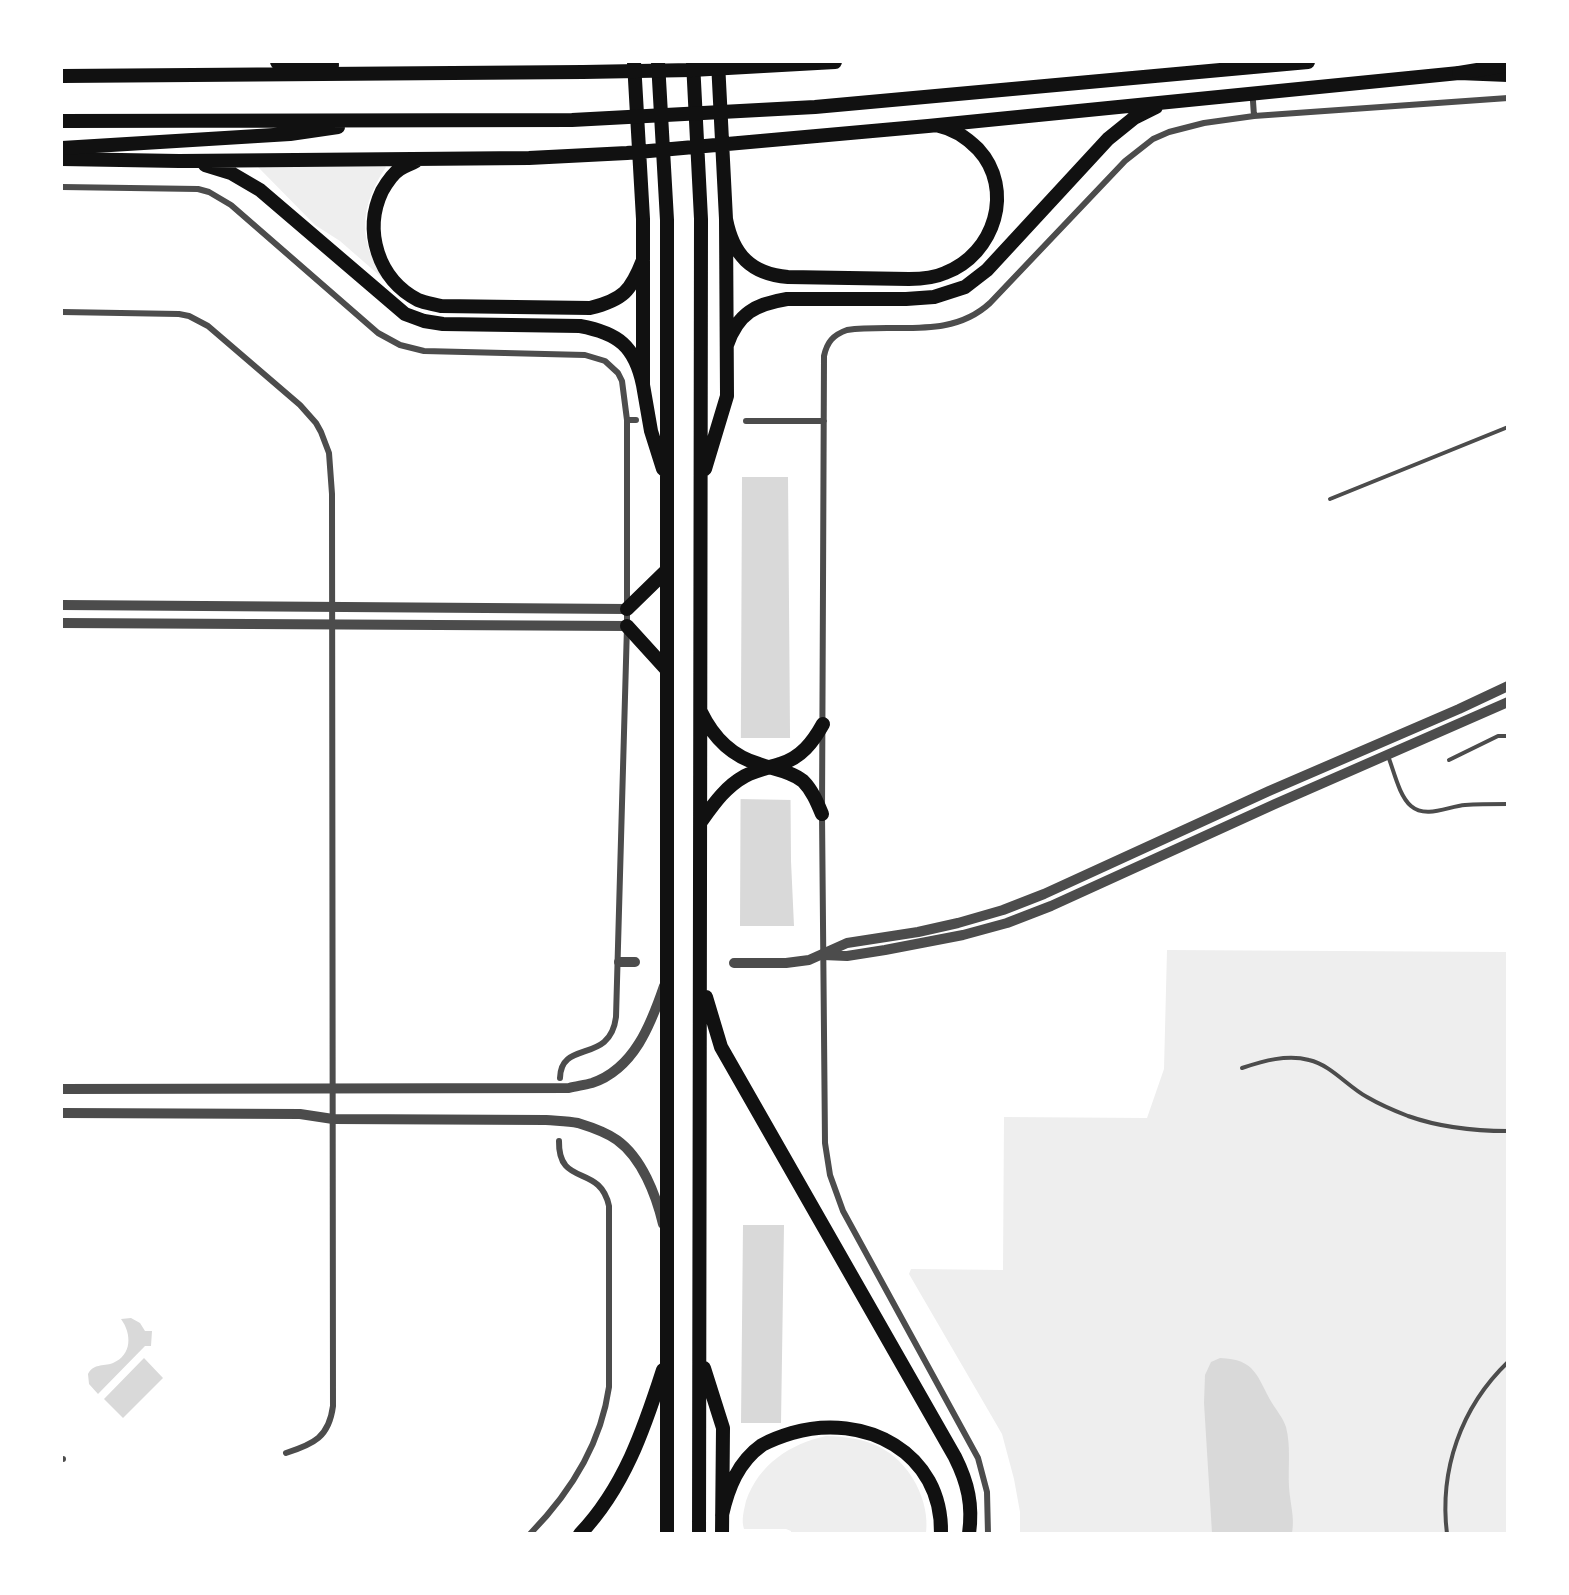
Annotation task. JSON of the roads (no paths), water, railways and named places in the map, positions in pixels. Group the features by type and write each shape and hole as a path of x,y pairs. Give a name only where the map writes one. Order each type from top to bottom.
{"main road":[{"path":"277,62 436,73"},
{"path":"634,62 643,219 643,385"},
{"path":"658,62 667,220 667,1533"},
{"path":"693,62 701,219 699,1533"},
{"path":"700,482 727,396 726,219 718,62"},
{"path":"62,76 692,70 835,62"},
{"path":"62,121 572,120 815,107 1308,62"},
{"path":"62,159 179,161 541,158 627,153 928,126 1459,73 1508,64"},
{"path":"1459,73 1508,75"},
{"path":"726,345 732,330 740,319 753,308 768,302 787,299 921,299 944,295 965,287 987,270 1108,139 1134,118 1168,102"},
{"path":"62,148 290,134 396,120"},
{"path":"726,219 730,240 739,254 756,268 770,274 788,277 909,279 928,278 945,273 969,258 988,236 997,212 996,186 988,162 968,140 944,128 928,126"},
{"path":"420,159 399,170 386,185 377,202 373,218 374,236 379,256 387,273 402,290 420,301 441,306 590,308 610,303 626,294 636,279 643,260"},
{"path":"179,161 219,169 252,184 405,314 424,321 443,324 580,326 598,330 615,338 639,363 651,431 667,483"},
{"path":"627,609 667,570"},
{"path":"627,626 667,670"},
{"path":"700,710 717,738 738,755 801,780 809,788 822,813"},
{"path":"700,823 726,790 738,780 801,754 823,724"},
{"path":"700,970 709,1012 721,1047 958,1463 969,1493 969,1533"},
{"path":"699,1355 723,1428 722,1533"},
{"path":"580,1533 592,1521 622,1477 644,1429 667,1356"},
{"path":"722,1515 727,1493 735,1474 762,1445 803,1430 852,1428 886,1439 917,1464 928,1480 937,1500 941,1533"}],"street":[{"path":"988,1533 987,1492 978,1458 851,1227 830,1175 824,1126 822,955 824,356 831,339 837,333 847,330 944,326 970,318 990,303 1125,161 1139,149 1169,132 1204,123 1254,116 1508,98"},
{"path":"1253,101 1254,116"},
{"path":"62,187 185,187 209,192 231,205 368,324 389,340 413,349 438,352 573,354 595,357 612,366 618,373 622,381 627,420 627,626 616,1017 610,1038 598,1047 572,1055 562,1066 560,1078"},
{"path":"62,312 167,313 189,316 208,326 309,414 321,432 331,464 333,1394 331,1419 326,1431 317,1440 286,1453"},
{"path":"627,420 636,420"},
{"path":"746,421 824,421"},
{"path":"62,604 627,609"},
{"path":"62,623 627,626"},
{"path":"734,963 796,962 822,955 847,943 958,923 1003,910 1044,894 1269,791 1449,714 1508,686"},
{"path":"822,955 847,956 885,950 963,935 1006,923 1051,906 1275,804 1508,702"},
{"path":"619,962 635,962"},
{"path":"62,1089 569,1088 593,1083 614,1071 627,1060 647,1030 667,977"},
{"path":"62,1113 300,1114 333,1119 546,1120 576,1123 597,1129 617,1140 633,1156 649,1182 659,1207 667,1242"},
{"path":"530,1533 554,1506 586,1460 605,1411 609,1387 609,1206 601,1187 564,1165 560,1155 559,1141"}],"lane":[{"path":"1330,499 1508,427"},
{"path":"1449,760 1498,736 1508,736"},
{"path":"1387,755 1404,798 1412,807 1431,812 1466,805 1508,804"},
{"path":"1242,1068 1270,1059 1308,1059 1336,1074 1367,1097 1407,1116 1475,1130 1508,1131"},
{"path":"1447,1533 1445,1486 1452,1451 1484,1386 1508,1362"}]}
